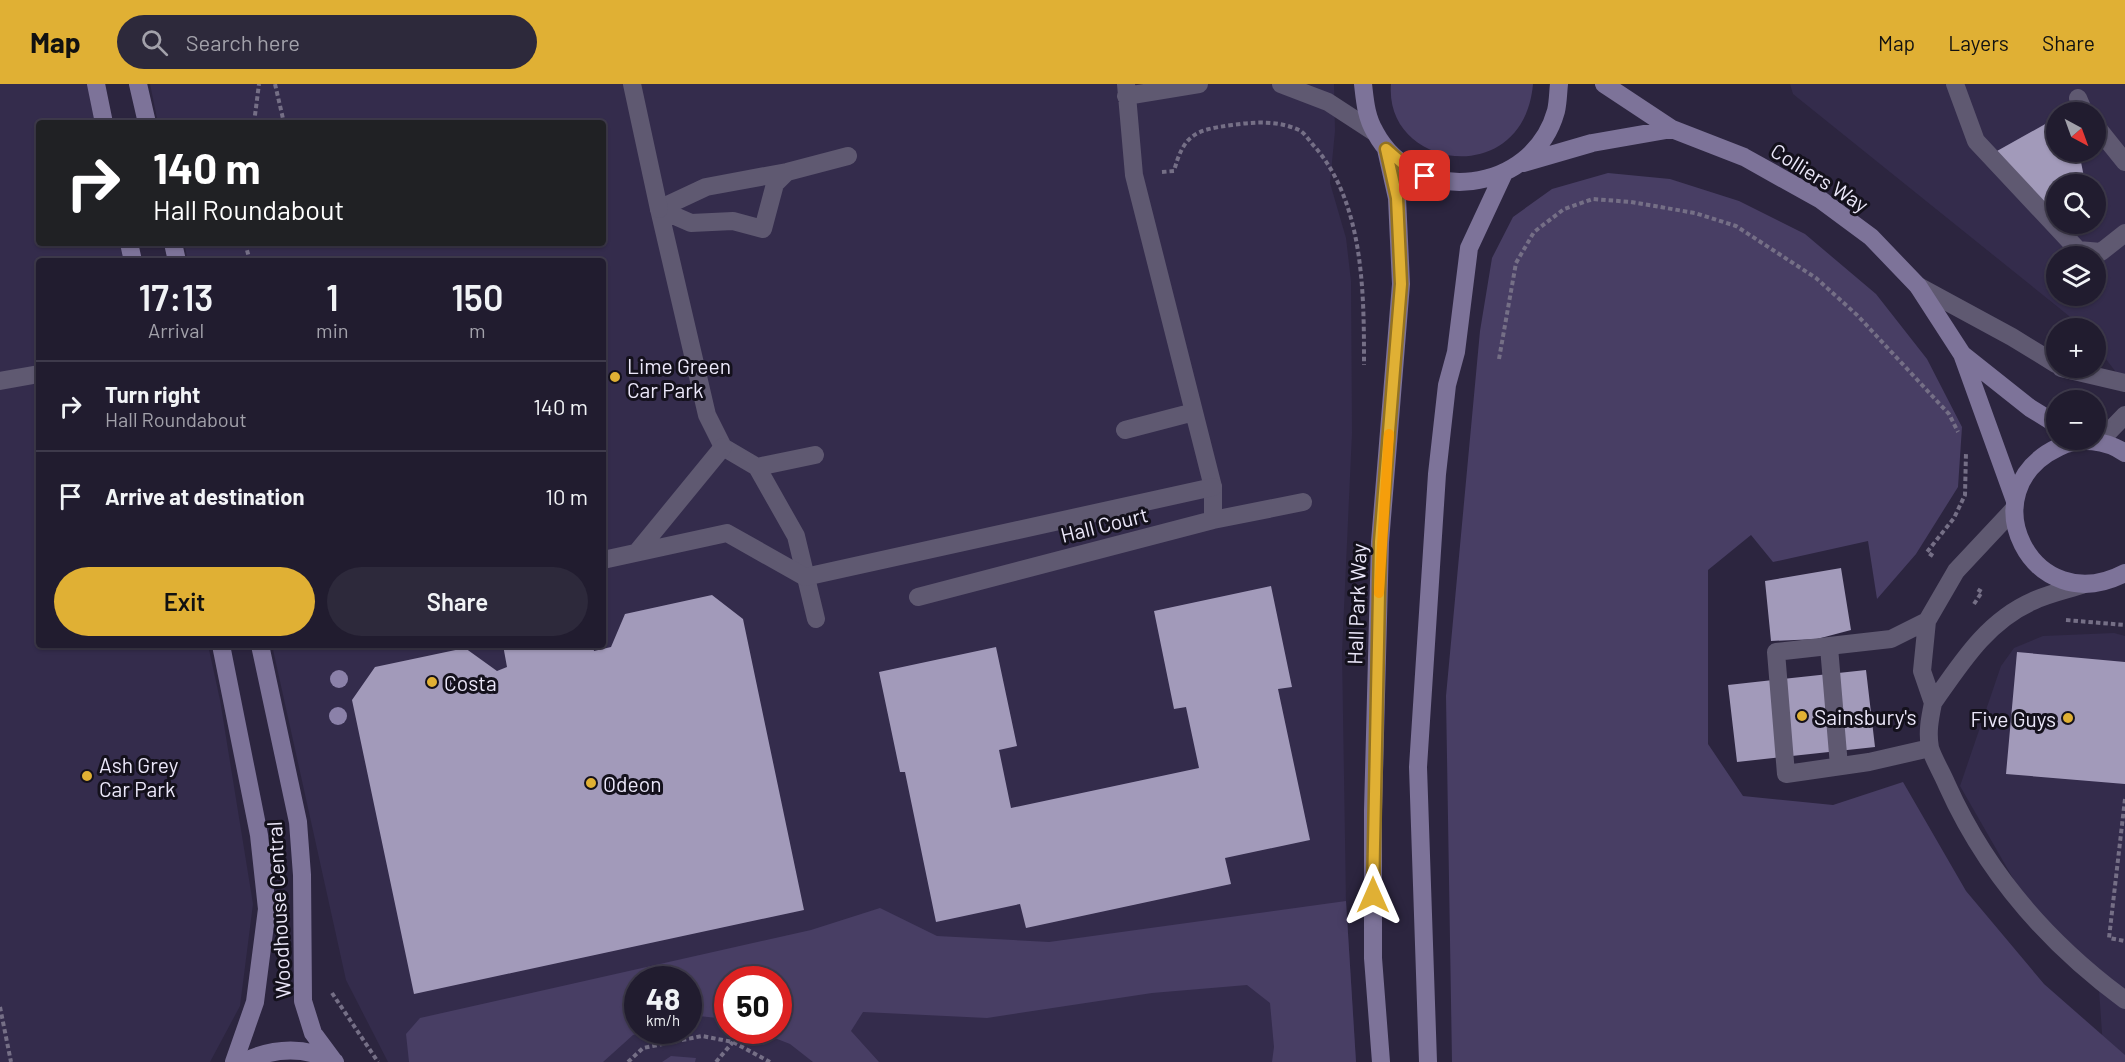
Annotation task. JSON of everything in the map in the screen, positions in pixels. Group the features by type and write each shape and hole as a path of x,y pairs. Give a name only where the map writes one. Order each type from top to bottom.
{"street":[{"path":"96,84 103,120"},
{"path":"138,84 146,120"},
{"path":"632,84 707,414 723,447 757,467 795,536 816,619"},
{"path":"1199,84 1126,90 1134,176 1213,487 1213,520"},
{"path":"1281,84 1328,102 1374,132"},
{"path":"1363,84 1365,107 1374,132 1386,149 1410,170 1440,182 1472,183 1503,175 1522,163 1544,139 1556,111 1559,84"},
{"name":"Colliers Way","path":"1604,84 1672,129 1744,157 1821,200 1871,237 1918,286 1962,354 2015,505 2016,528 2022,546 2032,561 2047,574 2063,582 2082,585 2117,584 2125,573"},
{"path":"1955,84 1976,141 2078,250 2101,252 2125,233"},
{"path":"1522,163 1592,142 1672,129"},
{"path":"2106,138 2125,162"},
{"name":"Hall Park Way","path":"1381,1062 1373,958 1373,811 1380,542 1401,284 1397,198 1386,149"},
{"path":"659,209 706,187 787,172 848,156"},
{"path":"659,209 691,223 733,221 763,229 775,184 787,172"},
{"path":"1428,1062 1418,767 1437,474 1447,385 1456,352 1469,248 1503,175"},
{"path":"1918,286 2046,358"},
{"name":"Colliers Way","path":"1962,354 2030,408 2046,418"},
{"path":"0,381 36,375"},
{"path":"2104,378 2125,383"},
{"path":"1125,430 1194,412"},
{"path":"2106,429 2125,415"},
{"path":"637,552 723,447"},
{"path":"2106,447 2125,453"},
{"path":"1933,703 1922,671 1926,621 1956,571 2015,505 2021,482 2033,466 2054,450"},
{"path":"757,467 815,455"},
{"path":"606,559 727,533 805,578 1213,487"},
{"name":"Hall Court","path":"918,597 1213,520 1303,502"},
{"path":"2082,585 2033,601 2001,619 1977,642 1933,703 1928,728 1930,748 1962,818 2005,885 2058,945 2125,1000"},
{"path":"1926,621 1891,639 1776,652 1786,774 1930,748"},
{"path":"1829,647 1839,766"},
{"name":"Woodhouse Central","path":"222,648 259,835 267,909 255,1002 234,1062"},
{"name":"Woodhouse Central","path":"261,648 298,822 302,875 303,1001 313,1033 334,1061"},
{"path":"243,1062 264,1052 300,1050 334,1061"}],"path":[{"path":"254,120 259,84"},
{"path":"275,84 283,120"},
{"path":"1134,176 1174,171 1181,147 1190,136 1210,128 1263,121 1301,131 1327,161 1341,186 1364,295 1364,373"},
{"path":"1499,359 1516,263 1534,232 1563,209 1593,199 1695,213 1736,226 1816,278 1857,315 1949,414 1962,439"},
{"path":"1966,448 1965,495 1954,518 1927,552 1982,592 1962,625 1977,642"},
{"path":"2056,621 2098,621 2125,625"},
{"path":"2125,799 2109,938 2125,941"},
{"path":"0,1007 11,1062"},
{"path":"628,1062 643,1048 702,1036 714,1038"},
{"path":"716,1062 731,1044"},
{"path":"737,1044 770,1062"}],"shaded area":[{"name":"Ash Grey Car Park","path":"0,84 87,84 94,120 36,120 36,246 122,246 124,258 36,258 36,648 209,648 220,700 253,904 240,1006 210,1062 0,1062"},
{"path":"150,84 1334,84 1335,131 1330,183 1346,238 1351,281 1352,433 1342,652 1346,901 1356,1062 388,1062 346,980 273,648 606,648 606,258 187,258 185,246 606,246 606,120 157,120"},
{"path":"1391,84 1533,84 1524,118 1506,141 1482,153 1456,156 1430,150 1409,135 1395,113"},
{"path":"1790,84 2125,84 2125,384 2106,359 2106,318 2072,318 2057,306 2106,306 2106,246 2046,246 2046,297 1793,94"},
{"path":"1608,173 1670,179 1739,201 1805,234 1876,294 1927,359 1962,427 1958,487 1916,554 1877,599 1868,541 1773,562 1751,535 1708,570 1708,744 1743,796 1833,805 1903,782 1966,891 2044,984 2125,1055 2125,1062 1452,1062 1446,696 1480,331 1492,258 1513,217 1552,189"},
{"path":"2114,633 2125,636 2125,1062 2104,1062 2098,975 2022,894 1960,786 2001,666 2014,648 2043,636"},
{"path":"1346,901 1356,1062 1272,1062 1274,1047 1270,1003 1247,985 1152,993 987,1018 863,1012 851,1031 879,1062 813,1062 790,1044 792,1044 792,966 714,966 714,1018 702,1016 702,966 651,966 811,930 880,908 937,936 1049,942"},
{"path":"624,972 624,1043 603,1062 409,1062 406,1034 420,1018"},
{"path":"671,1056 696,1058 695,1062 662,1062"}],"building":[{"path":"2046,124 2046,162 2081,162 2083,174 2046,174 2046,207 1997,151"},
{"path":"1841,568 1851,630 1817,639 1771,641 1765,581"},
{"path":"1271,586 1292,687 1278,689 1310,840 1225,858 1231,884 1026,928 1020,904 936,922 905,772 900,772 879,672 996,647 1017,746 999,750 1011,808 1199,768 1186,707 1174,709 1154,611"},
{"path":"712,595 743,619 804,910 414,994 352,700 375,667 465,648 497,671 507,667 504,648 594,648 594,651 611,647 625,614"},
{"name":"Five Guys","path":"2017,652 2125,662 2125,784 2006,774"},
{"name":"Sainsbury's","path":"1866,670 1875,747 1737,762 1728,685"}],"slow traffic":[{"path":"1379,593 1380,542 1389,434"}],"place":[{"name":"Lime Green Car Park","path":"615,377"},
{"name":"Costa","path":"432,682"},
{"name":"Sainsbury's","path":"1802,716"},
{"name":"Five Guys","path":"2068,718"},
{"name":"Ash Grey Car Park","path":"87,776"},
{"name":"Odeon","path":"591,783"}],"route":[{"path":"1373,895 1380,542 1401,284 1397,198 1386,149 1410,170 1425,176"}]}
